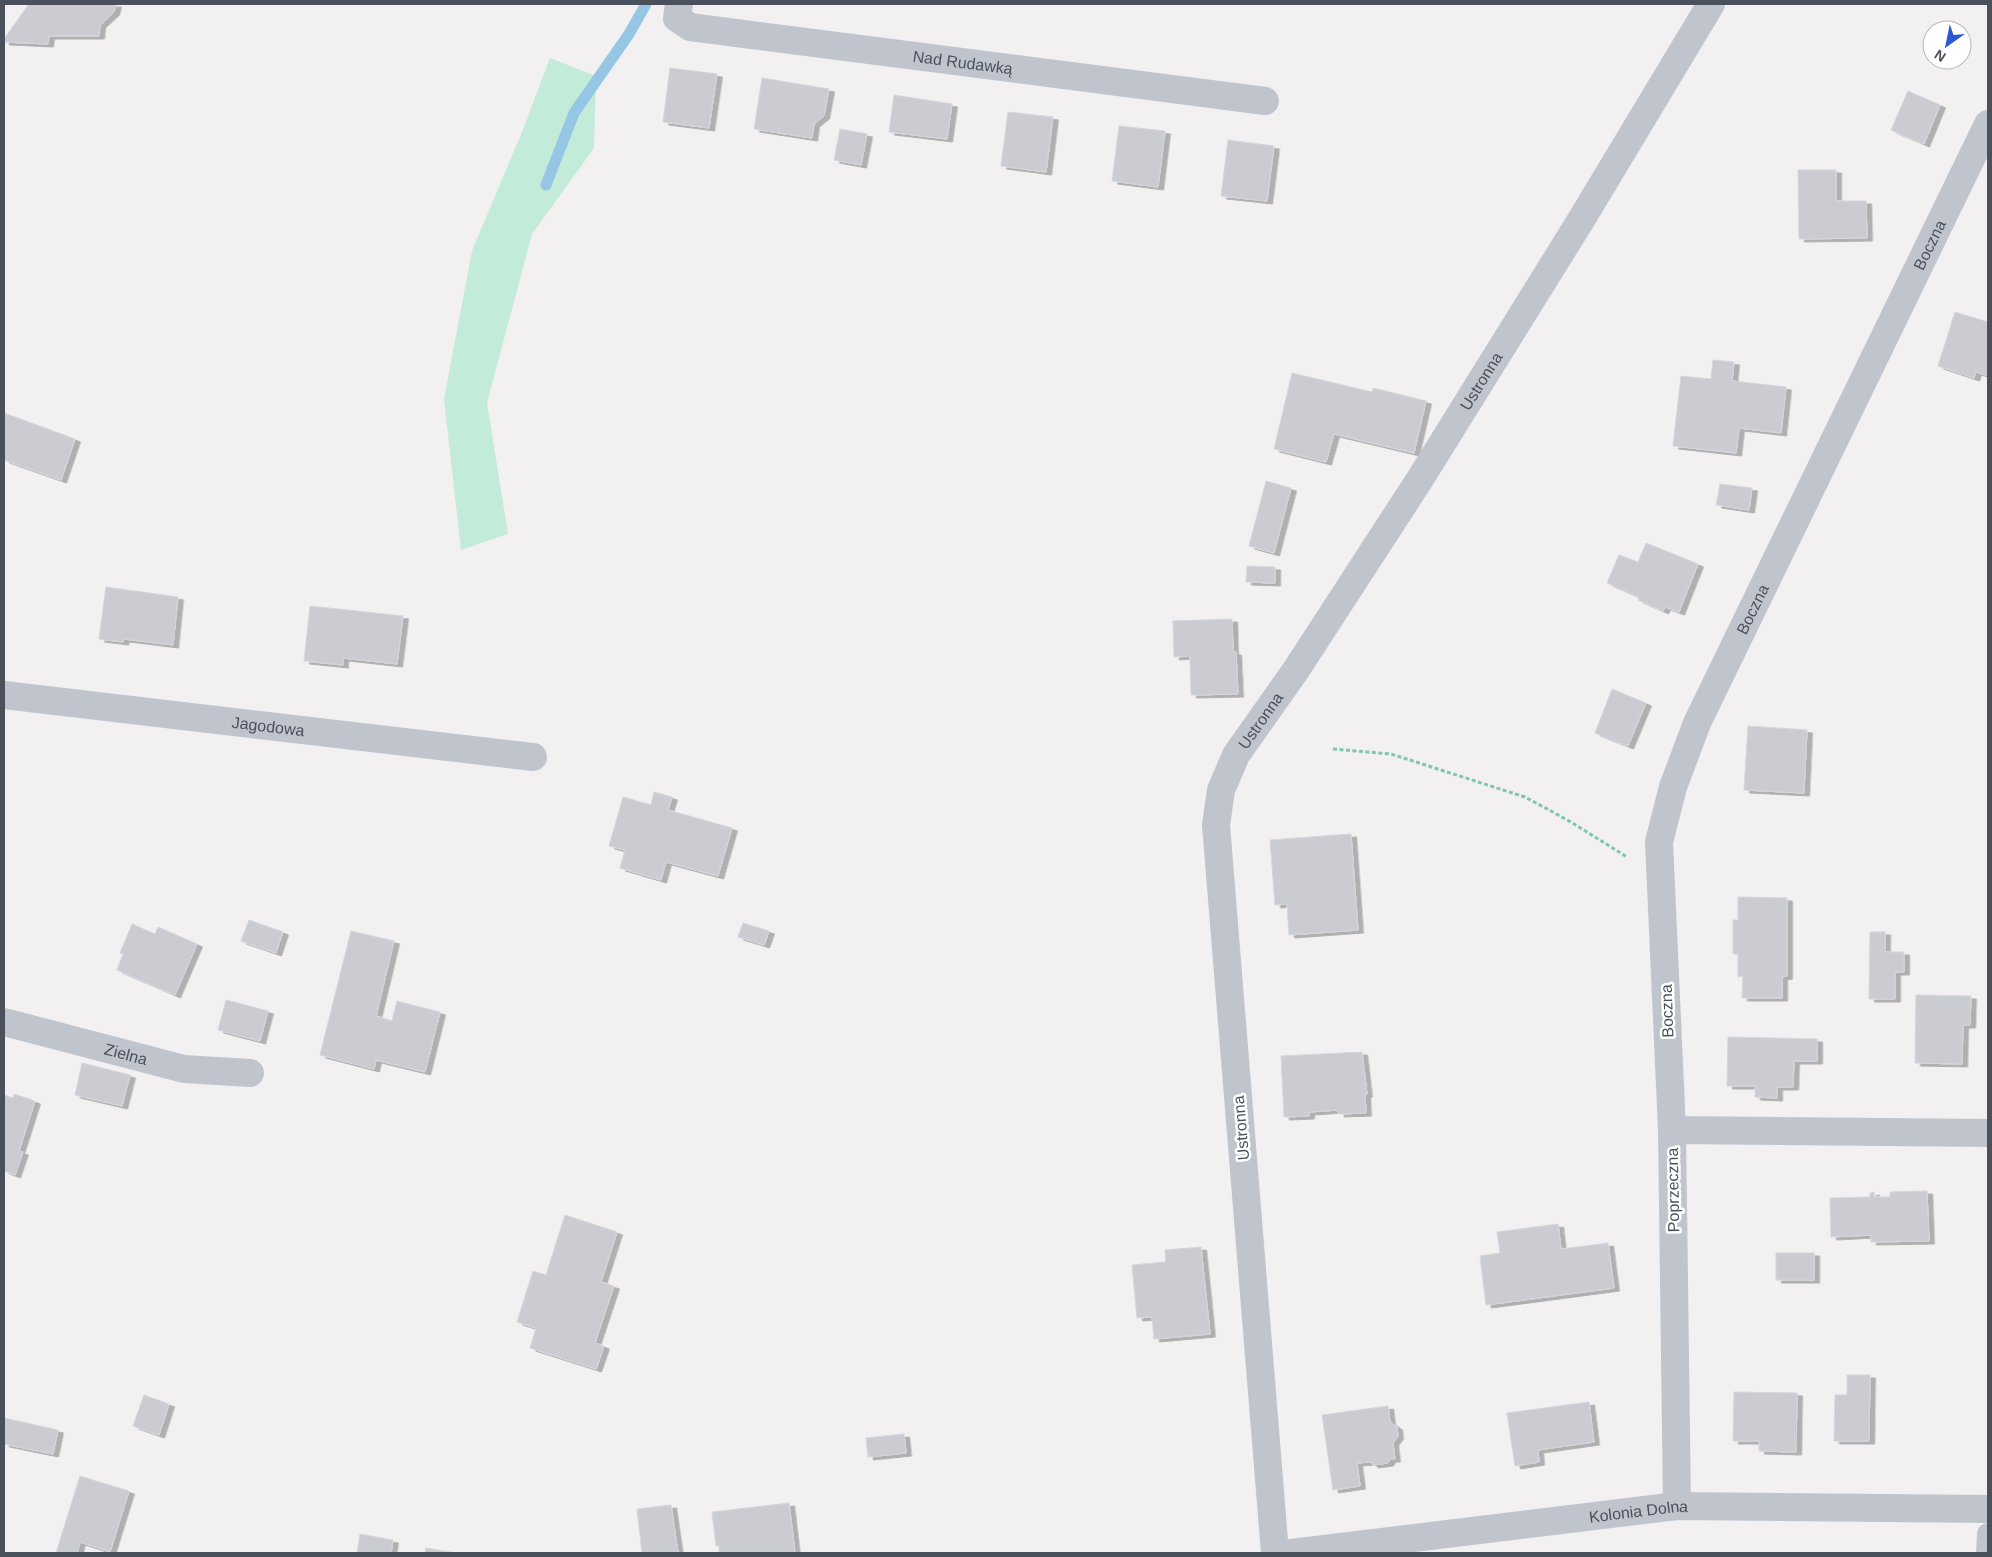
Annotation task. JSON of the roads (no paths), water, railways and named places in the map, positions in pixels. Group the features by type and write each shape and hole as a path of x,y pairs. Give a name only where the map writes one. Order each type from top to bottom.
{"street":[{"name":"Nad Rudawką","path":"679,4 677,18 690,28 1265,101"},
{"name":"Ustronna","path":"1275,1553 1216,825 1221,790 1236,755 1296,670 1426,471 1582,220 1711,4"},
{"name":"Boczna","path":"1672,1130 1659,842 1672,787 1697,723 1988,124"},
{"name":"Jagodowa","path":"4,695 532,757"},
{"name":"Zielna","path":"4,1022 184,1069 250,1073"},
{"name":"Poprzeczna","path":"1677,1506 1672,1130 1988,1134"},
{"name":"Kolonia Dolna","path":"1291,1553 1677,1506 1988,1510"}],"lane":[{"path":"1987,1553 1988,1534"}],"waterway":[{"path":"546,185 574,113 629,34 646,4"}]}
